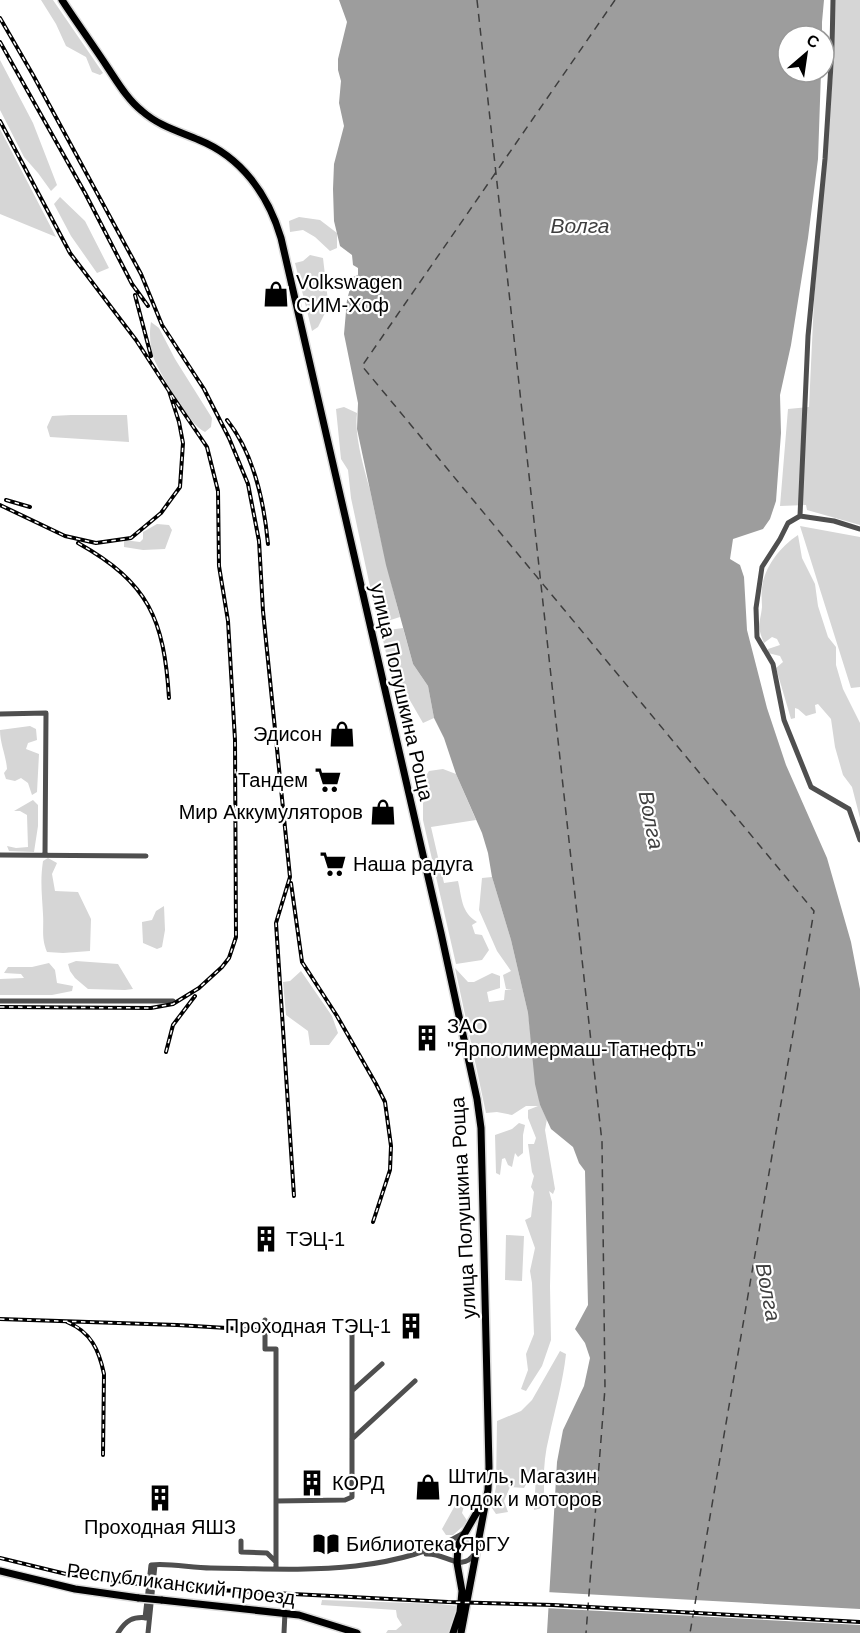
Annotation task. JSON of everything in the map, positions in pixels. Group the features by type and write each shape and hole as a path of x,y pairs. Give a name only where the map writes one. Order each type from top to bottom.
{"main road":[{"name":"улица Полушкина Роща","path":"62,0 135,105 156,122 211,145 237,164 259,188 278,228 477,1099 481,1137 489,1442 488,1490 455,1632"},
{"name":"улица Полушкина Роща","path":"462,1537 481,1507 488,1490"},
{"path":"455,1632 462,1591 457,1550 462,1537"},
{"name":"Республиканский проезд","path":"0,1571 63,1587 138,1598 285,1612 312,1617 357,1633"}],"street":[{"path":"800,516 808,336 825,159 833,0"},
{"path":"860,529 834,521 800,516 788,523 762,567 756,608 757,638 773,664 784,720 812,787 849,809 860,840"},
{"path":"0,714 46,713 45,855"},
{"path":"0,855 146,856"},
{"path":"0,1001 173,1001"},
{"path":"266,1320 265,1349 276,1349 276,1566"},
{"path":"276,1501 345,1500 352,1497 352,1333"},
{"path":"353,1390 382,1364"},
{"path":"352,1439 415,1382"},
{"path":"457,1563 470,1560 475,1553 472,1546 462,1537"},
{"name":"улица Полушкина Роща","path":"415,1555 462,1537"},
{"path":"241,1541 241,1552 267,1553 276,1566"},
{"name":"улица Полушкина Роща","path":"147,1618 153,1565 373,1564 431,1553 457,1563"},
{"path":"284,1633 285,1612"},
{"path":"118,1633 129,1619 136,1617 147,1618 148,1633"}],"shaded area":[{"path":"41,0 53,0 103,73 100,75 92,72 86,57 66,46"},
{"path":"835,0 860,0 860,525 807,510 806,505 780,506 788,409 809,407 814,300 832,84 836,84"},
{"path":"0,60 33,123 57,185 51,191 24,157 0,110"},
{"path":"0,129 56,237 0,214"},
{"path":"60,197 85,221 109,268 97,273 71,236 54,204"},
{"path":"299,217 320,220 337,233 337,248 330,251 315,237 303,230 290,232 289,221"},
{"path":"310,255 323,258 328,301 331,301 318,327 312,331 295,263 303,261"},
{"path":"151,322 159,328 175,359 212,418 211,427 205,432 184,410 154,359 151,345"},
{"path":"344,407 357,413 360,452 400,617 378,624 351,498 348,470 341,459 336,409"},
{"path":"127,415 129,442 50,437 47,427 52,416"},
{"path":"157,524 169,525 172,530 165,549 143,550 124,547 124,540 140,542 143,539 143,532"},
{"path":"800,526 860,537 860,687 851,688"},
{"path":"798,535 802,558 815,584 818,606 828,637 836,647 836,665 843,689 860,723 860,818 852,787 843,775 835,747 831,719 818,704 815,705 816,713 806,716 795,708 795,718 791,719 776,668 783,662 780,656 768,653 768,649 780,645 777,639 772,637 764,643 760,632 763,580 766,572 785,545"},
{"path":"403,628 413,664 428,686 434,718 423,723 408,697 403,699 404,707 401,711 398,706 381,631"},
{"path":"30,726 36,729 37,740 28,743 26,749 39,754 37,792 32,795 28,783 21,778 15,781 6,779 4,773 7,769 0,730"},
{"path":"443,769 456,774 476,820 431,827 444,883 458,881 465,909 477,922 472,925 475,934 482,935 489,950 482,960 456,964 423,820 423,802 428,799 426,776 429,771"},
{"path":"33,800 38,805 34,852 9,851 7,846 28,847 27,815 14,811"},
{"path":"48,858 57,863 52,874 55,891 78,892 91,919 90,951 47,952 43,937 41,881 43,861"},
{"path":"492,877 511,940 528,1013 540,1105 547,1119 545,1130 555,1189 553,1194 549,1191 552,1202 551,1340 542,1366 526,1391 521,1389 528,1370 526,1354 534,1334 530,1271 535,1248 525,1220 531,1217 534,1192 531,1187 534,1176 528,1144 534,1144 536,1138 528,1118 528,1110 538,1106 526,1106 512,1115 497,1112 486,1113 455,968 468,982 474,982 492,973 500,976 500,988 487,992 489,1002 504,1000 505,990 512,990 506,989 503,975 511,971 497,951 479,910 482,878"},
{"path":"164,906 165,930 162,947 157,949 143,943 142,922 152,920 156,911"},
{"path":"76,961 118,964 133,989 88,989 70,971 68,964"},
{"path":"49,963 55,970 57,983 73,986 72,991 52,995 0,995 0,979 24,978 21,974 4,973 8,967 32,967"},
{"path":"301,971 332,1016 338,1033 329,1045 310,1045 308,1031 286,1015 283,982 290,981"},
{"path":"519,1123 525,1125 523,1153 518,1157 515,1153 512,1167 508,1165 505,1158 502,1159 500,1175 496,1173 495,1135 512,1129"},
{"path":"506,1235 524,1236 522,1281 505,1280"},
{"path":"560,1351 566,1354 546,1454 545,1507 534,1510 536,1475 532,1474 524,1488 510,1487 504,1501 508,1512 496,1514 492,1508 496,1487 497,1421 521,1411 532,1400"},
{"path":"461,1499 464,1506 462,1513 468,1522 453,1535 446,1535 442,1529 458,1500"},
{"path":"322,1600 458,1606 455,1620 448,1633 386,1633 402,1625 396,1610 321,1605"}],"water":[{"name":"Волга","path":"339,0 824,0 822,24 776,24 776,84 821,84 818,159 791,345 780,395 781,433 776,501 770,519 763,529 733,539 730,559 740,565 744,577 747,630 767,708 786,765 827,858 851,942 860,989 860,1633 547,1633 557,1462 563,1430 584,1386 590,1358 585,1343 575,1329 588,1305 585,1171 573,1147 551,1129 540,1105 535,1084 528,1013 511,940 492,877 488,853 444,738 434,718 428,686 413,664 386,565 357,429 358,403 344,334 347,300 353,277 358,275 358,268 353,265 352,255 340,246 334,221 333,189 334,164 344,126 339,103 341,81 338,59 347,22"}],"pier":[{"path":"546,1592 860,1609 860,1625 545,1608"}],"ferry route":[{"path":"477,0 602,1142 605,1388 586,1633"},
{"path":"615,0 362,366 814,911 690,1633"}],"railway":[{"path":"0,18 141,274 162,325 204,389 229,438 248,484 259,541 263,611 290,877 276,923 294,1196"},
{"path":"0,42 85,193 132,284 148,306"},
{"path":"0,121 70,253 136,340 169,391 183,443 180,487 161,513 131,538 96,543 65,536 0,505"},
{"path":"135,295 151,356"},
{"path":"0,1007 151,1008 173,1004 199,988 222,967 229,958 236,937 235,740 228,621 219,566 218,491 207,447 169,391"},
{"path":"227,420 251,463 264,511 268,544"},
{"path":"6,500 30,507"},
{"path":"78,543 121,573 137,589 148,606 163,646 169,698"},
{"path":"291,883 302,962 337,1016 385,1102 391,1146 390,1170 373,1222"},
{"path":"166,1052 173,1025 195,996"},
{"path":"0,1319 259,1330"},
{"path":"67,1322 82,1331 93,1343 102,1365 104,1374 103,1455"},
{"path":"0,1558 66,1574 160,1587 860,1622"}],"place":[{"name":"Volkswagen СИМ-Хоф","path":"276,294"},
{"name":"Эдисон","path":"342,734"},
{"name":"Тандем","path":"328,780"},
{"name":"Мир Аккумуляторов","path":"383,812"},
{"name":"Наша радуга","path":"333,864"},
{"name":"ЗАО \"Ярполимермаш-Татнефть\"","path":"427,1038"},
{"name":"ТЭЦ-1","path":"266,1239"},
{"name":"Проходная ТЭЦ-1","path":"411,1326"},
{"name":"КОРД","path":"312,1483"},
{"name":"Штиль, Магазин лодок и моторов","path":"428,1487"},
{"name":"Проходная ЯШЗ","path":"160,1498"},
{"name":"Библиотека ЯрГУ","path":"326,1544"}]}
